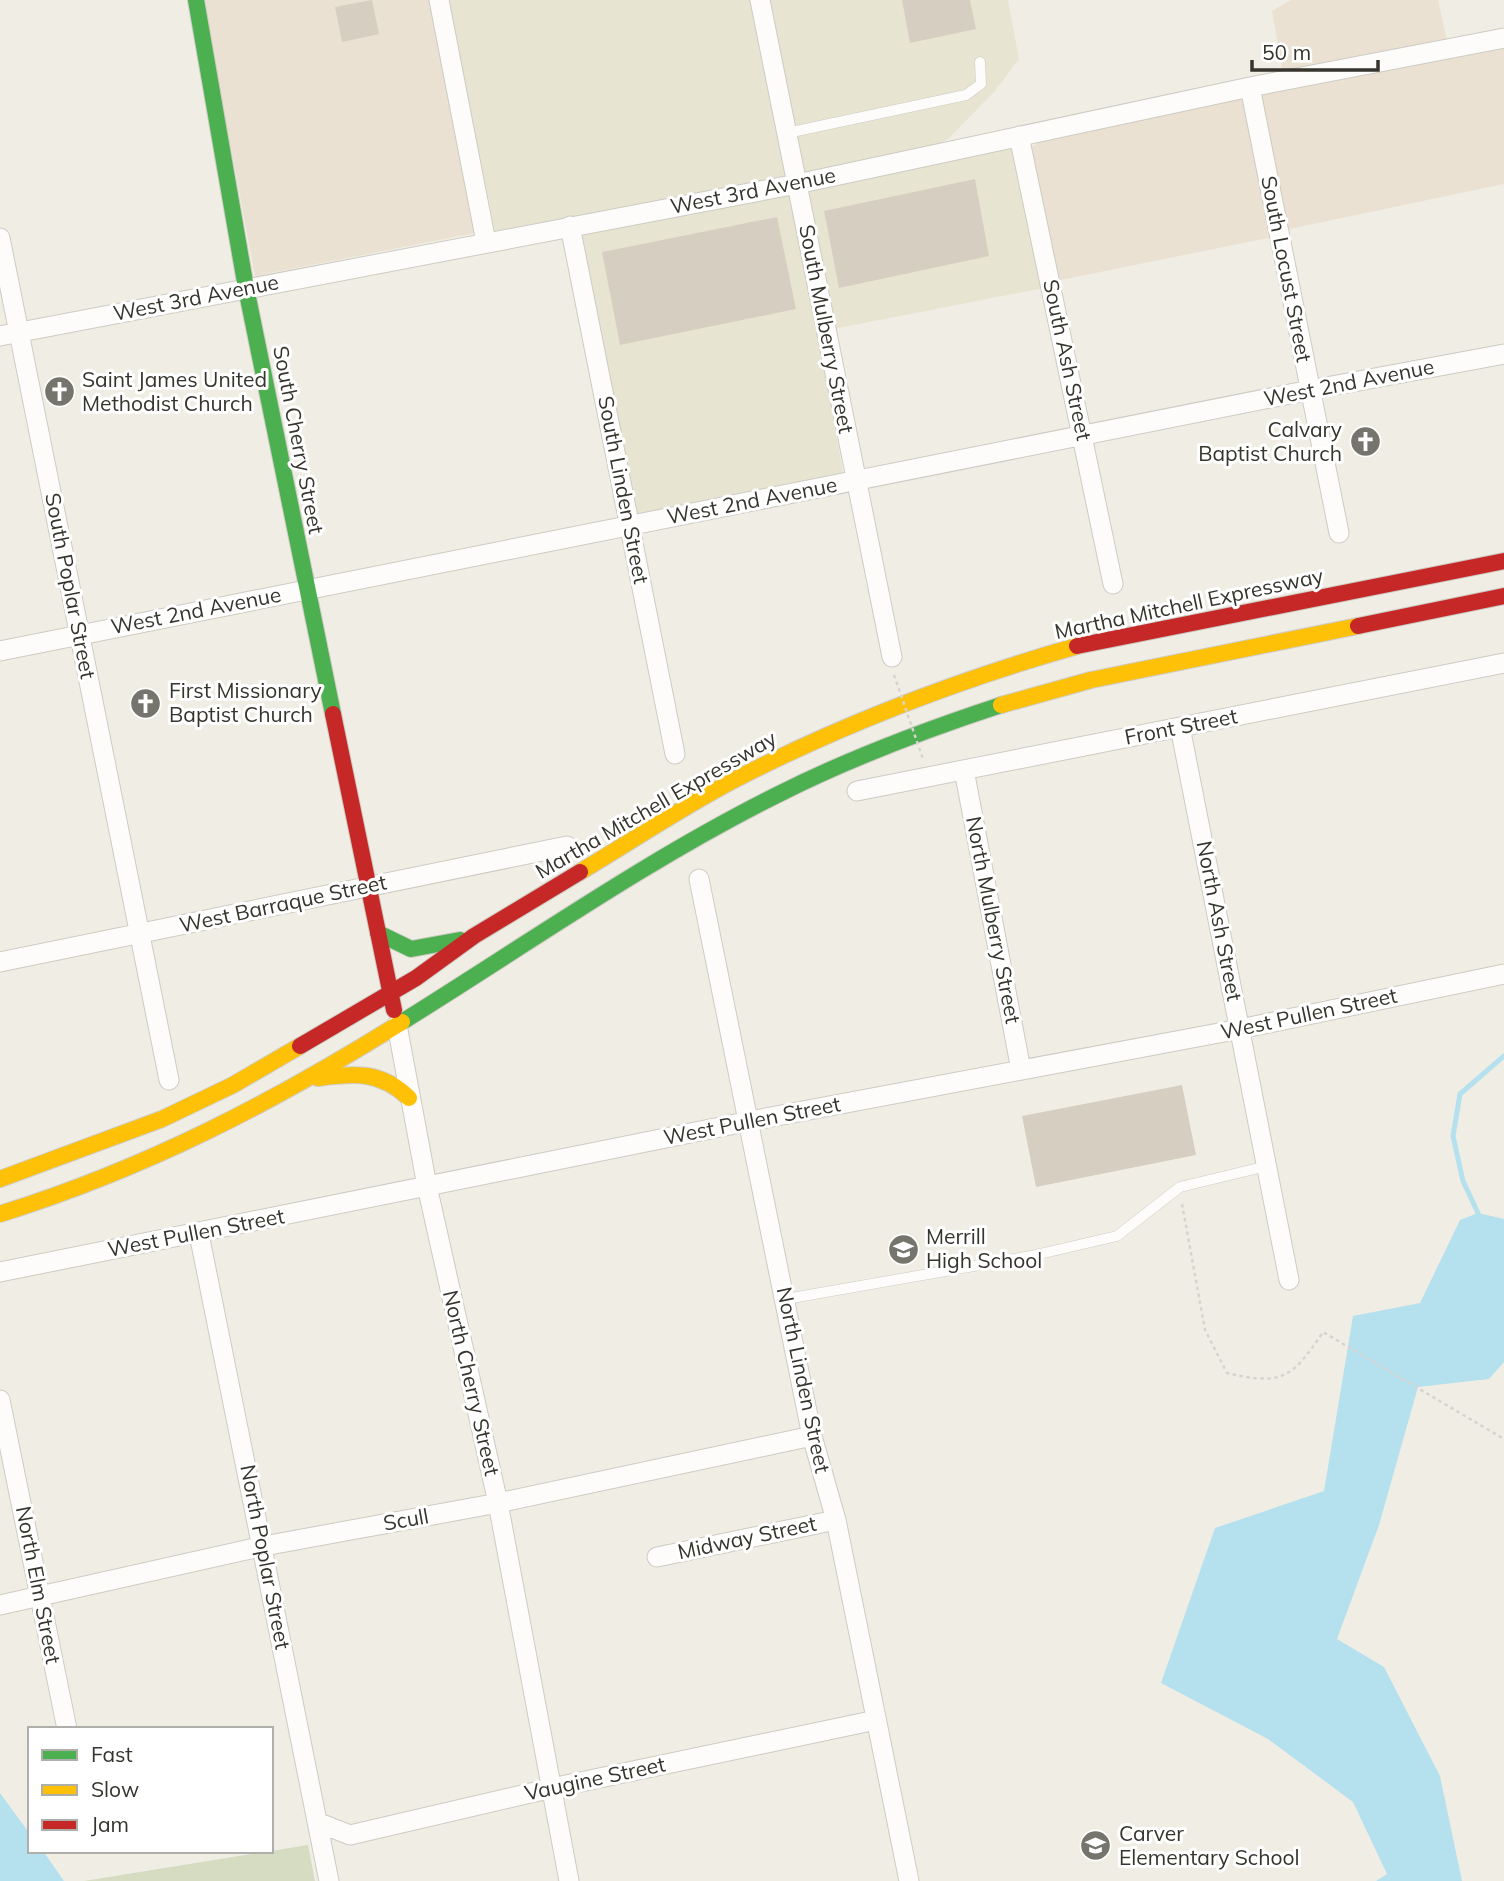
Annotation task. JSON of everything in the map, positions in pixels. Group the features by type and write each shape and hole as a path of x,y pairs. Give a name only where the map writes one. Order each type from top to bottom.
{"main road":[{"name":"South Cherry Street","path":"196,0 246,288 369,886"},
{"name":"Martha Mitchell Expressway","path":"0,1179 162,1119 233,1085 391,992 474,936 734,780 820,737 935,690 1086,644 1504,561"},
{"path":"0,1214 111,1176 174,1149 311,1079 738,815 900,742 1044,691 1504,596"},
{"name":"North Cherry Street","path":"369,886 397,1025"},
{"path":"378,933 411,948 474,936"},
{"path":"311,1079 352,1074 379,1075 394,1082 409,1098"}],"street":[{"path":"439,0 486,242"},
{"name":"South Mulberry Street","path":"760,0 893,666"},
{"name":"West 3rd Avenue","path":"10,334 797,184 1250,87 1504,38"},
{"name":"South Locust Street","path":"1250,87 1339,533"},
{"name":"South Ash Street","path":"1019,136 1084,435 1113,584"},
{"name":"South Linden Street","path":"570,226 675,754"},
{"name":"South Poplar Street","path":"0,238 10,334 79,634 138,934"},
{"name":"West 2nd Avenue","path":"0,651 1310,390 1504,354"},
{"name":"Front Street","path":"857,791 1504,663"},
{"name":"North Ash Street","path":"1180,727 1289,1280"},
{"name":"North Mulberry Street","path":"964,770 1021,1070"},
{"name":"West Barraque Street","path":"0,962 567,846"},
{"name":"North Linden Street","path":"699,879 812,1436 836,1520 907,1881"},
{"path":"138,934 169,1080"},
{"name":"West Pullen Street","path":"0,1272 750,1121 1240,1029 1504,974"},
{"name":"North Cherry Street","path":"397,1025 426,1186 498,1503 569,1881"},
{"name":"North Poplar Street","path":"199,1234 264,1546 329,1881"},
{"name":"North Elm Street","path":"0,1400 66,1727"},
{"name":"Scull","path":"0,1605 264,1546 498,1503 812,1436"},
{"name":"Midway Street","path":"657,1557 836,1520"},
{"name":"Vaugine Street","path":"317,1822 350,1835 552,1788 876,1720"}],"lane":[{"path":"787,133 966,95 981,84 981,62"},
{"path":"786,1299 1031,1256 1117,1236 1180,1187 1267,1166"}],"path":[{"path":"893,666 923,760"},
{"path":"1180,1187 1205,1330 1227,1373 1264,1382 1299,1367 1323,1332 1504,1439"}],"shaded area":[{"path":"203,0 430,0 475,233 255,276"},
{"path":"448,0 1008,0 1019,59 995,91 949,138 906,165 1014,143 1044,288 818,332 843,473 635,516 575,219 495,231"},
{"path":"1291,0 1438,0 1450,54 1504,44 1504,184 1285,230 1257,93 1285,86 1272,11"},
{"path":"1246,97 1273,237 1056,281 1028,149 1053,134"}],"green space":[{"path":"308,1845 315,1881 84,1881 258,1853 273,1853 273,1851"}],"water":[{"path":"1478,1213 1504,1219 1504,1362 1489,1379 1418,1387 1379,1525 1337,1639 1384,1667 1440,1776 1462,1881 1376,1881 1387,1874 1353,1802 1268,1739 1161,1683 1215,1528 1324,1491 1353,1316 1420,1303 1460,1220"},
{"path":"0,1793 28,1831 28,1853 44,1853 64,1881 0,1881"}],"building":[{"path":"372,0 379,34 342,42 335,7"},
{"path":"902,0 970,0 976,29 910,43"},
{"path":"975,179 989,256 839,288 824,211"},
{"path":"777,217 796,309 620,345 602,252"},
{"path":"1182,1085 1196,1155 1036,1187 1022,1116"}],"waterway":[{"path":"1478,1213 1463,1181 1453,1136 1460,1094 1504,1056"}],"traffic: fast":[{"path":"196,0 246,288 333,714"},
{"path":"402,1022 588,903 730,819 860,757 1001,705"},
{"path":"378,933 411,949 460,940"}],"traffic: slow":[{"path":"1001,705 1091,680 1358,626"},
{"path":"580,872 716,790 819,739 946,688 1077,646"},
{"path":"0,1214 107,1176 207,1131 305,1080 402,1022"},
{"path":"0,1179 162,1119 233,1085 300,1046"},
{"path":"318,1078 344,1075 378,1078 399,1089 409,1098"}],"traffic: jam":[{"path":"1077,646 1504,561"},
{"path":"1358,626 1504,596"},
{"path":"333,714 394,1010"},
{"path":"300,1046 416,978 474,936 580,872"}],"place":[{"name":"Saint James United Methodist Church","path":"59,392"},
{"name":"Calvary Baptist Church","path":"1365,442"},
{"name":"First Missionary Baptist Church","path":"146,703"},
{"name":"Merrill High School","path":"903,1249"},
{"name":"Carver Elementary School","path":"1096,1846"}]}
